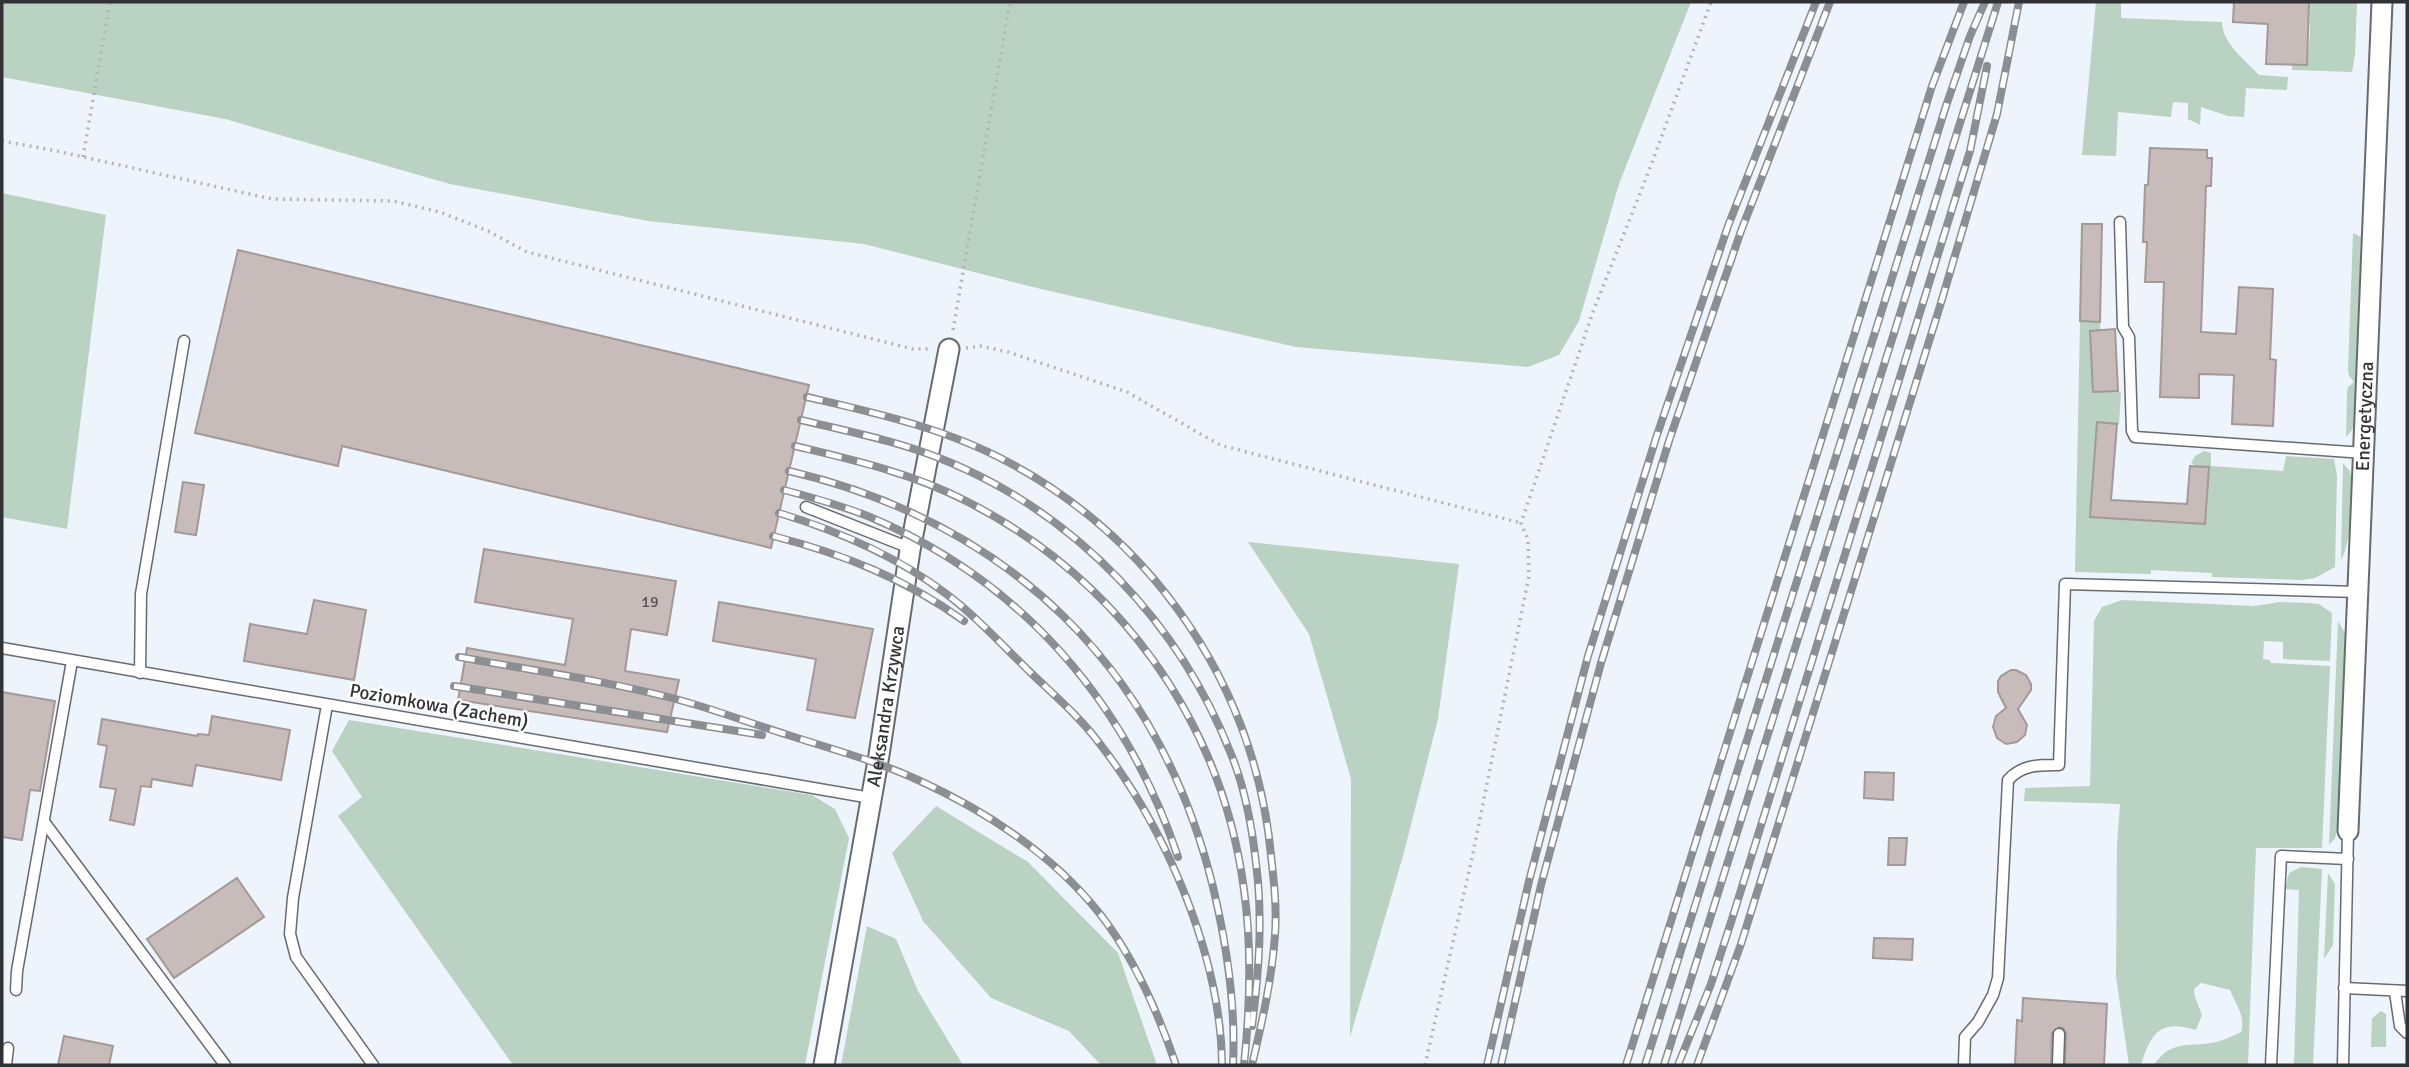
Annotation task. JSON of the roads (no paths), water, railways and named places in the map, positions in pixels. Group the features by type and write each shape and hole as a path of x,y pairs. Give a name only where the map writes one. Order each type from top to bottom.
{"street":[{"name":"Energetyczna","path":"2348,831 2382,2"},
{"name":"Aleksandra Krzywca","path":"824,1065 910,548 949,349"}],"lane":[{"path":"2120,222 2123,327 2129,337 2132,431 2135,437 2365,453"},
{"path":"140,673 141,594 184,341"},
{"path":"806,507 910,548"},
{"path":"1964,1065 1965,1037 1978,1022 1998,978 2008,780 2023,768 2032,765 2059,765 2065,584 2358,592"},
{"name":"Poziomkowa (Zachem)","path":"2,648 870,798"},
{"path":"16,990 72,661"},
{"path":"327,705 293,898 290,934 296,957 373,1065"},
{"path":"44,823 225,1065"},
{"path":"2343,1065 2348,831"},
{"path":"2271,1065 2281,856 2348,859"},
{"path":"2344,988 2407,991"},
{"path":"2395,992 2400,1026 2407,1033"},
{"path":"2058,1065 2059,1034"},
{"path":"5,1065 8,1048"}],"railway":[{"path":"1487,1065 1529,881 1588,656 1656,438 1728,226 1816,2"},
{"path":"1501,1065 1541,885 1601,663 1669,441 1741,231 1830,2"},
{"path":"1626,1065 1932,86 1964,2"},
{"path":"1645,1065 1946,106 1970,36 1985,2"},
{"path":"1664,1065 1998,2"},
{"path":"1697,1065 1741,944 1940,306 1997,114 2019,2"},
{"path":"1678,1065 1711,984 1732,919 1970,151 1987,66"},
{"path":"807,397 935,431 1008,462 1061,495 1109,533 1152,577 1189,626 1220,678 1244,734 1261,793 1271,855 1276,925 1274,951 1252,1065"},
{"path":"801,420 913,449 949,462 996,485 1040,512 1081,544 1119,580 1153,619 1184,661 1210,706 1231,754 1244,794 1254,849 1260,924 1252,1026"},
{"path":"795,446 882,468 946,491 1021,533 1070,570 1115,613 1154,661 1186,713 1213,769 1232,828 1244,890 1248,933 1249,1000 1244,1065"},
{"path":"789,471 868,495 940,527 1006,567 1063,616 1113,672 1155,736 1188,808 1213,887 1229,976 1233,1065"},
{"path":"784,490 860,513 925,544 975,575 1021,612 1062,653 1098,698 1129,747 1156,801 1178,857"},
{"path":"779,513 865,546 926,579 978,621 1092,734 1147,815 1185,896 1212,981 1222,1065"},
{"path":"773,536 873,569 920,593 964,621"},
{"path":"459,657 593,681 687,702 886,767 969,806 1040,854 1100,914 1123,948 1144,987 1176,1065"},
{"path":"454,686 762,735"}]}
